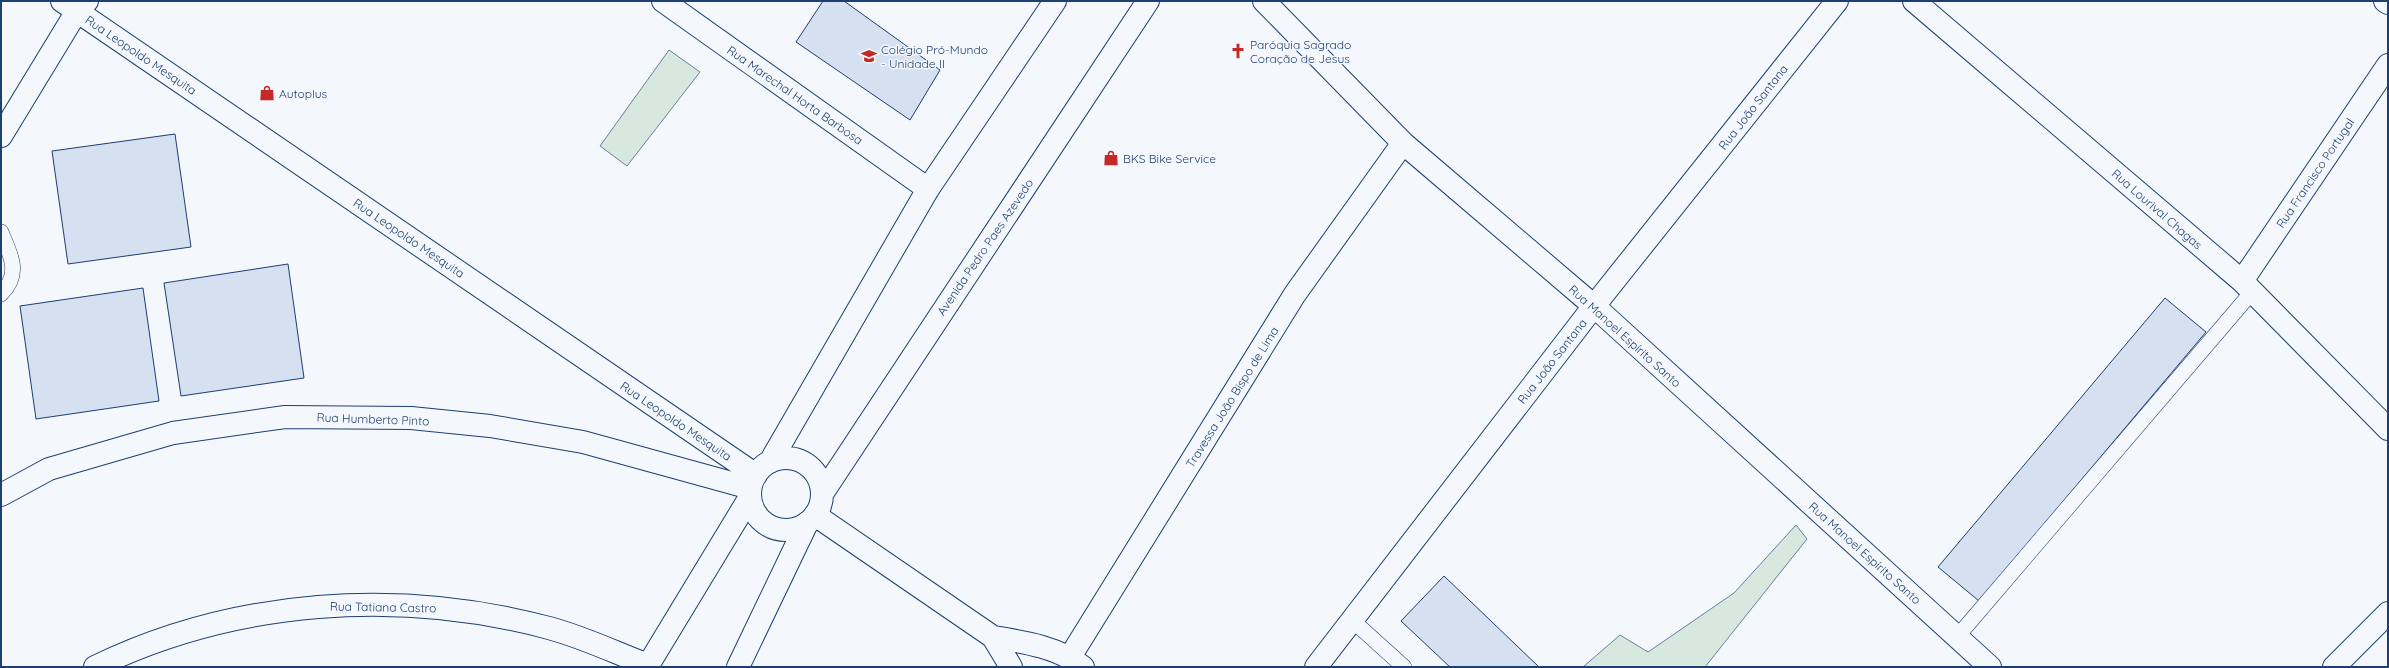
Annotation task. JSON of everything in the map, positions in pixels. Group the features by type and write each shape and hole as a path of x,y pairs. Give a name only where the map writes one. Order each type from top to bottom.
{"street":[{"name":"Rua Marechal Horta Barbosa","path":"663,1 928,189"},
{"path":"648,666 928,189 1055,1"},
{"name":"Avenida Pedro Paes Azevedo","path":"822,494 1148,1"},
{"name":"Rua Manoel Espírito Santo","path":"1264,1 1403,143 1594,306 1990,667"},
{"name":"Rua João Santana","path":"1316,667 1594,306 1837,1"},
{"name":"Rua Lourival Chagas","path":"1914,1 2247,287 2388,429"},
{"path":"1,136 76,4"},
{"name":"Rua Leopoldo Mesquita","path":"76,4 756,480"},
{"name":"Rua Francisco Portugal","path":"2247,287 2388,65"},
{"name":"Travessa João Bispo de Lima","path":"1077,662 1295,294 1403,143"},
{"name":"Rua Humberto Pinto","path":"1,495 49,469 173,433 285,417 411,418 490,426 583,442 756,480"},
{"path":"738,667 811,519 820,505 822,494 816,474 805,464 790,459 780,459 756,480 752,507 766,524 776,529 786,530 797,528 811,519"},
{"path":"811,519 993,637 1028,643 1077,662"},
{"name":"Rua Tatiana Castro","path":"95,667 135,648 236,618 340,604 446,608 550,628 648,666"},
{"path":"2334,667 2388,613"},
{"path":"993,637 1011,667"}],"lane":[{"path":"1,232 13,261 13,274 1,294"},
{"path":"1957,636 2247,287"},
{"path":"1352,620 1404,667"}],"shaded area":[{"path":"669,50 700,72 627,166 600,146"},
{"path":"1796,525 1807,539 1705,667 1583,667 1620,635 1648,652 1734,593"}],"building":[{"name":"Colégio Pró-Mundo - Unidade II","path":"823,1 844,1 940,70 910,120 796,42"},
{"path":"175,134 191,247 68,264 52,151"},
{"path":"288,264 304,378 181,396 164,283"},
{"path":"143,288 159,401 36,419 20,306"},
{"path":"2165,298 2206,332 1979,601 1938,567"},
{"path":"1444,576 1539,667 1450,667 1401,621"}],"place":[{"name":"Paróquia Sagrado Coração de Jesus","path":"1238,51"},
{"name":"Colégio Pró-Mundo - Unidade II","path":"869,56"},
{"name":"Autoplus","path":"267,93"},
{"name":"BKS Bike Service","path":"1111,158"}]}
